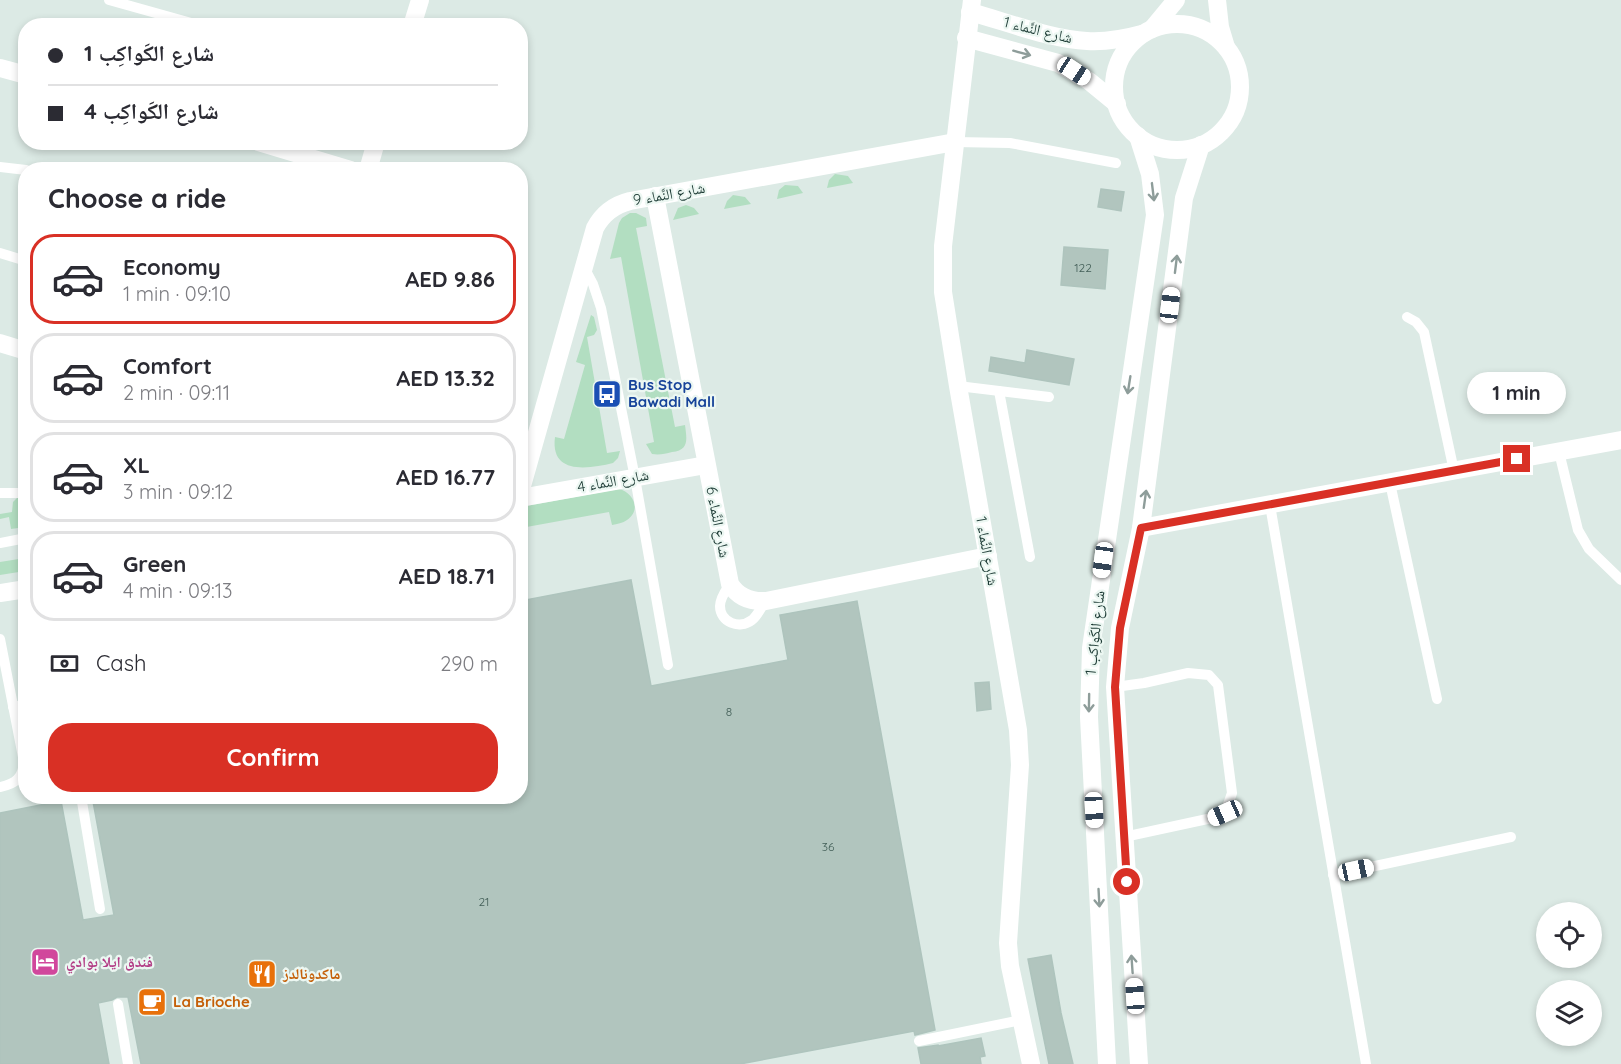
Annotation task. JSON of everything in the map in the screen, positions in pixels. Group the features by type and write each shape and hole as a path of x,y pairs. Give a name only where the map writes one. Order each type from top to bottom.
{"street":[{"path":"414,18 419,0"},
{"path":"1176,0 1147,32 1128,48 1118,65 1114,85 1117,104 1125,122 1137,136 1168,150 1190,149 1220,133 1234,114 1238,103 1240,92 1237,68 1226,47 1220,27 1217,0"},
{"name":"شارع النَّماء 1","path":"1030,1064 1008,944 1020,783 1020,748 958,386 942,277 943,246 966,38 971,6 1076,40 1105,42 1147,32"},
{"path":"1147,32 1175,24 1198,27 1209,32 1226,47"},
{"name":"شارع النَّماء 1","path":"966,38 1058,63 1089,81 1117,104"},
{"path":"0,68 18,73"},
{"name":"شارع الكَواكِب 1","path":"1107,1064 1089,717 1091,648 1155,215 1150,174 1137,136"},
{"name":"شارع النَّماء 9","path":"528,466 595,228 606,212 621,203 955,142"},
{"name":"شارع الكَواكِب 1","path":"1139,1064 1115,687 1120,628 1141,528 1182,207 1188,180 1201,145"},
{"path":"285,150 324,162"},
{"name":"شارع النَّماء 6","path":"656,196 730,584"},
{"path":"0,343 18,349"},
{"path":"1141,528 1621,440"},
{"name":"شارع النَّماء 4","path":"528,494 706,465"},
{"path":"730,584 745,598 759,602 988,556"},
{"path":"0,593 18,590"}],"lane":[{"path":"109,0 173,18"},
{"path":"955,142 1010,143 1116,163"},
{"path":"0,167 18,168"},
{"path":"0,253 18,259"},
{"path":"584,267 593,284 601,308 635,478 668,665"},
{"path":"1407,317 1416,322 1424,332 1454,471"},
{"path":"958,386 1049,397"},
{"path":"999,391 1030,557"},
{"path":"1559,452 1578,530 1589,549 1621,580"},
{"path":"1390,483 1437,699"},
{"path":"0,494 18,493"},
{"path":"1270,504 1366,1064"},
{"path":"0,543 18,540"},
{"path":"730,584 720,606 724,617 733,624 750,622 766,601"},
{"path":"0,639 18,732"},
{"path":"1115,687 1188,673 1209,675 1218,685 1232,793 1225,813 1212,818 1124,837"},
{"path":"13,707 18,706"},
{"path":"0,787 15,782 18,778"},
{"path":"82,804 100,909"},
{"path":"1333,875 1511,837"},
{"path":"118,1004 128,1064"},
{"path":"920,1041 1021,1020"}],"green space":[{"path":"835,174 848,176 853,183 827,188 829,180"},
{"path":"785,185 798,186 803,193 777,199 779,190"},
{"path":"733,195 745,197 751,204 724,209 727,201"},
{"path":"686,205 694,208 699,214 673,220 678,208"},
{"path":"630,213 646,218 647,226 636,228 675,427 685,425 686,443 684,447 678,451 662,454 652,454 646,444 654,442 621,257 610,259 619,223"},
{"path":"591,315 594,317 597,330 594,335 587,337 607,453 620,451 613,463 593,467 573,467 558,458 555,437 564,439 585,365 576,362"},
{"path":"619,489 632,497 635,507 632,516 627,520 612,525 609,512 528,527 528,506"},
{"path":"18,498 18,528 11,529 9,517 0,519 0,514 12,512 13,502"},
{"path":"18,559 18,572 0,575 0,562"}],"building":[{"path":"1101,189 1124,192 1121,211 1098,207"},
{"path":"1064,247 1108,250 1105,289 1061,285"},
{"path":"1027,350 1074,359 1069,385 989,371 991,357 1025,363"},
{"path":"631,580 651,686 788,660 780,615 857,601 935,1030 915,1035 914,1031 740,1064 141,1064 128,997 117,997 98,1003 109,1064 0,1064 0,813 46,804 62,804 83,920 114,915 93,804 528,804 528,599"},
{"path":"989,682 991,709 977,711 975,683"},
{"path":"1051,955 1073,1064 1049,1064 1035,995 1028,959"},
{"path":"981,1038 985,1056 980,1057 981,1064 921,1064 918,1048"}],"place":[{"name":"Bus Stop Bawadi Mall","path":"607,394"},
{"name":"فندق ايلا بوادي","path":"45,962"},
{"name":"ماكدونالدز","path":"262,974"},
{"name":"La Brioche","path":"152,1002"}],"route":[{"path":"1127,882 1115,687 1120,628 1141,528 1517,459"}]}
